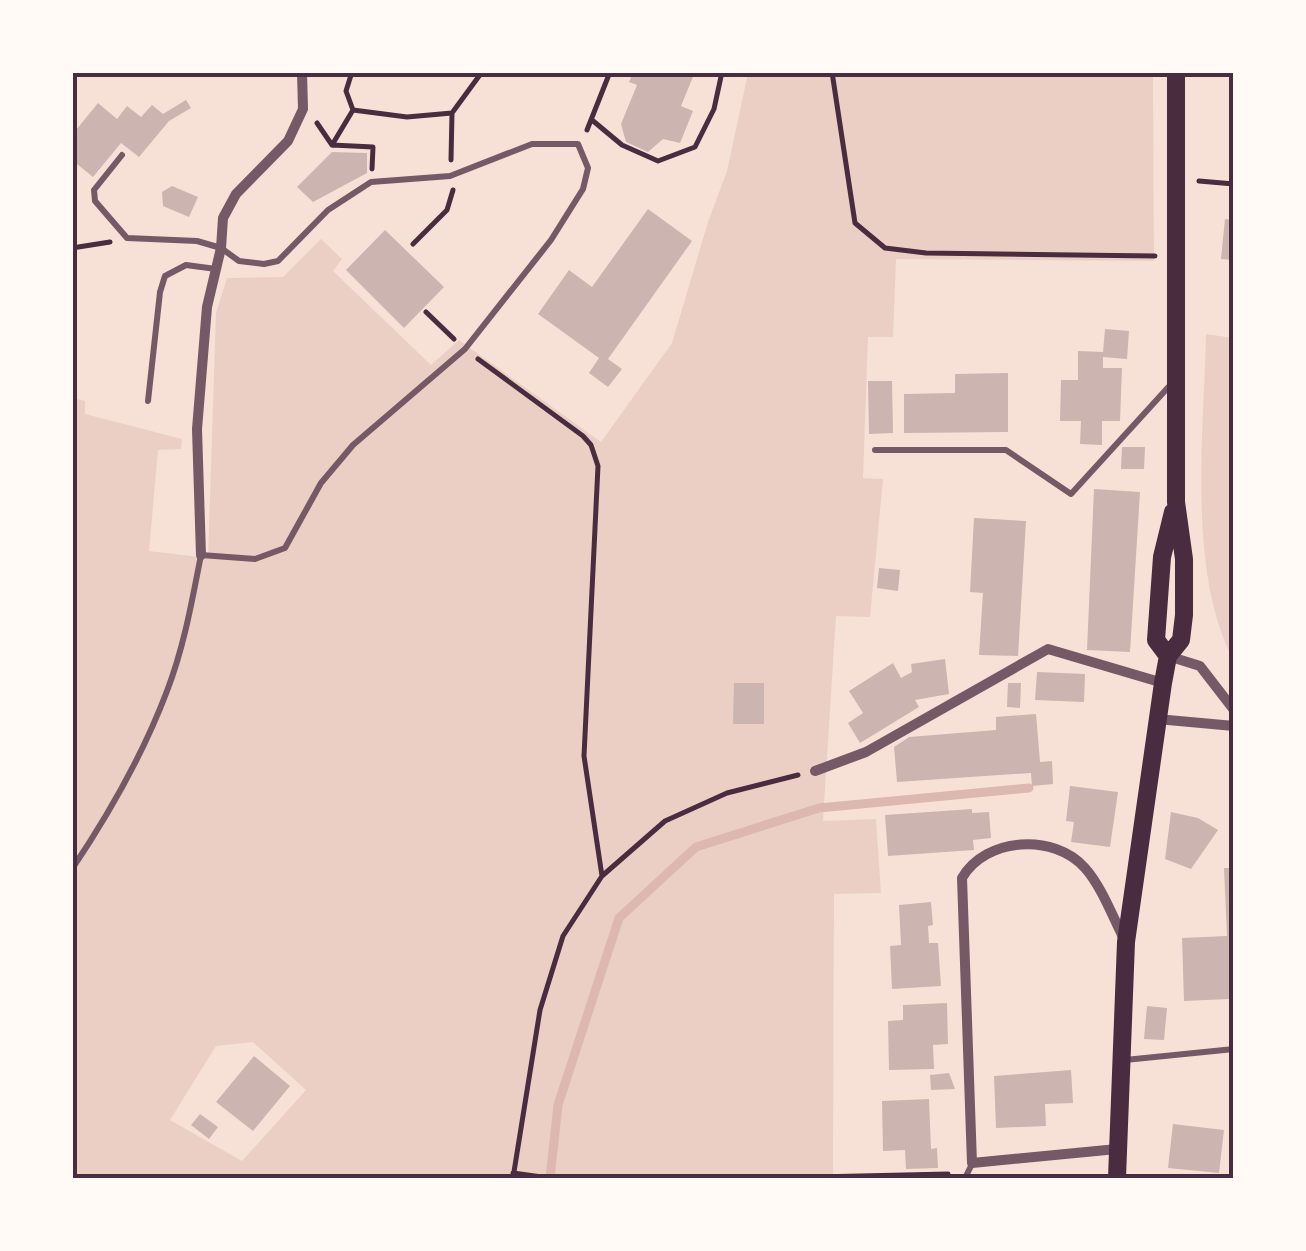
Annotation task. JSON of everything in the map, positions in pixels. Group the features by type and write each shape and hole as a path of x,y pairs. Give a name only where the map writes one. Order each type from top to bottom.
{"main road":[{"path":"1117,1178 1126,942 1168,656 1156,640 1162,557 1176,502 1176,72"}],"street":[{"path":"201,555 197,428 206,307 221,248 223,218 236,194 288,141 303,109 302,72"},
{"path":"815,771 866,752 1048,648 1163,683"},
{"path":"1168,656 1200,666 1234,710"},
{"path":"1157,719 1234,726"},
{"path":"1117,1149 968,1171 962,878 969,866 999,849 1030,844 1062,850 1086,868 1126,942"}],"lane":[{"path":"72,869 119,793 167,691 188,624 201,555 256,559 285,548 320,483 353,445 465,350 550,240 582,189 588,168 578,144 532,144 450,176 371,182 328,210 278,261 264,264 239,261 221,248 197,241 128,238 95,201 94,190 122,154"},
{"path":"148,401 164,276 186,265 216,269"},
{"path":"875,450 1006,450 1071,494 1177,378"},
{"path":"1122,1060 1234,1049"}],"path":[{"path":"352,72 346,91 353,110"},
{"path":"413,244 447,210 454,193 450,176 452,113 482,72"},
{"path":"578,144 592,120 610,72"},
{"path":"592,120 622,145 658,161 696,147 714,109 722,72"},
{"path":"832,72 855,222 885,248 926,253 1148,255"},
{"path":"353,110 408,117 452,113"},
{"path":"332,145 353,110"},
{"path":"312,115 332,145"},
{"path":"332,145 373,146"},
{"path":"1199,181 1234,184"},
{"path":"72,248 128,238"},
{"path":"426,312 465,350 592,445 598,466 584,756 602,876"},
{"path":"549,1178 513,1176 540,1010 563,936 602,876 665,822 727,793 815,771"},
{"path":"771,1178 968,1171"}],"shaded area":[{"path":"748,73 1153,73 1154,261 896,259 893,337 868,337 863,478 883,479 870,617 836,616 823,821 876,819 881,893 834,894 833,1178 73,1178 73,398 85,401 85,414 182,439 181,449 158,450 149,551 208,558 216,313 227,278 283,277 321,239 342,259 333,271 431,365 459,340 601,442 672,343 727,171","holes":["253,1042 306,1090 242,1161 170,1120 216,1046"]},
{"path":"1206,334 1233,338 1233,659 1209,585 1204,544"}],"building":[{"path":"633,72 695,72 681,106 693,111 680,143 663,139 648,152 626,142 621,124 637,85 629,82"},
{"path":"186,100 191,108 169,121 139,157 121,143 93,177 72,160 72,135 98,103 117,119 127,106 141,117 152,105 163,114"},
{"path":"332,152 367,153 367,173 313,202 297,187"},
{"path":"172,186 198,197 189,217 163,206 162,192"},
{"path":"648,209 692,241 608,359 622,369 608,387 589,373 599,358 538,314 569,270 592,287"},
{"path":"1225,219 1234,220 1234,260 1221,259"},
{"path":"385,230 444,287 404,328 346,270"},
{"path":"1105,329 1129,331 1127,359 1103,357 1103,368 1122,368 1120,421 1102,421 1102,445 1080,444 1081,421 1060,421 1061,380 1078,380 1078,351 1103,352"},
{"path":"1008,373 1008,432 904,433 904,394 955,393 955,374"},
{"path":"868,381 892,381 893,433 869,434"},
{"path":"1122,447 1145,447 1144,469 1121,469"},
{"path":"1094,489 1140,492 1130,652 1087,650"},
{"path":"974,518 1026,521 1018,656 979,655 983,593 970,592"},
{"path":"879,568 900,570 898,591 877,588"},
{"path":"945,659 949,694 915,700 919,707 860,743 848,723 863,713 849,691 893,663 901,678 912,672 911,664"},
{"path":"1037,672 1085,674 1084,702 1035,700"},
{"path":"734,683 764,683 764,724 733,724"},
{"path":"1008,683 1021,683 1020,708 1007,707"},
{"path":"1036,714 1040,762 1052,761 1053,784 1032,786 1031,773 897,782 894,747 909,737 996,730 996,717"},
{"path":"1070,786 1118,792 1110,847 1071,842 1074,822 1066,821"},
{"path":"972,809 972,813 989,812 991,838 973,840 974,850 888,856 885,815"},
{"path":"1171,812 1198,818 1218,830 1191,869 1165,859"},
{"path":"1224,868 1234,868 1234,1013 1230,1013 1229,999 1184,1001 1182,938 1227,936"},
{"path":"931,902 933,925 928,926 929,943 938,943 941,986 892,989 890,946 901,945 899,905"},
{"path":"947,1003 948,1044 933,1045 934,1069 889,1070 888,1021 903,1020 903,1005"},
{"path":"1147,1006 1167,1008 1164,1040 1144,1039"},
{"path":"254,1056 290,1086 253,1131 216,1102"},
{"path":"1071,1070 1073,1103 1045,1104 1046,1126 996,1128 994,1076"},
{"path":"949,1073 955,1089 931,1090 930,1075"},
{"path":"929,1099 931,1149 937,1148 938,1168 906,1169 905,1150 883,1151 882,1101"},
{"path":"200,1114 218,1127 209,1139 191,1125"},
{"path":"1173,1124 1224,1130 1219,1173 1168,1168"}],"waterway":[{"path":"550,1178 558,1105 619,918 696,847 819,808 1029,788"}]}
